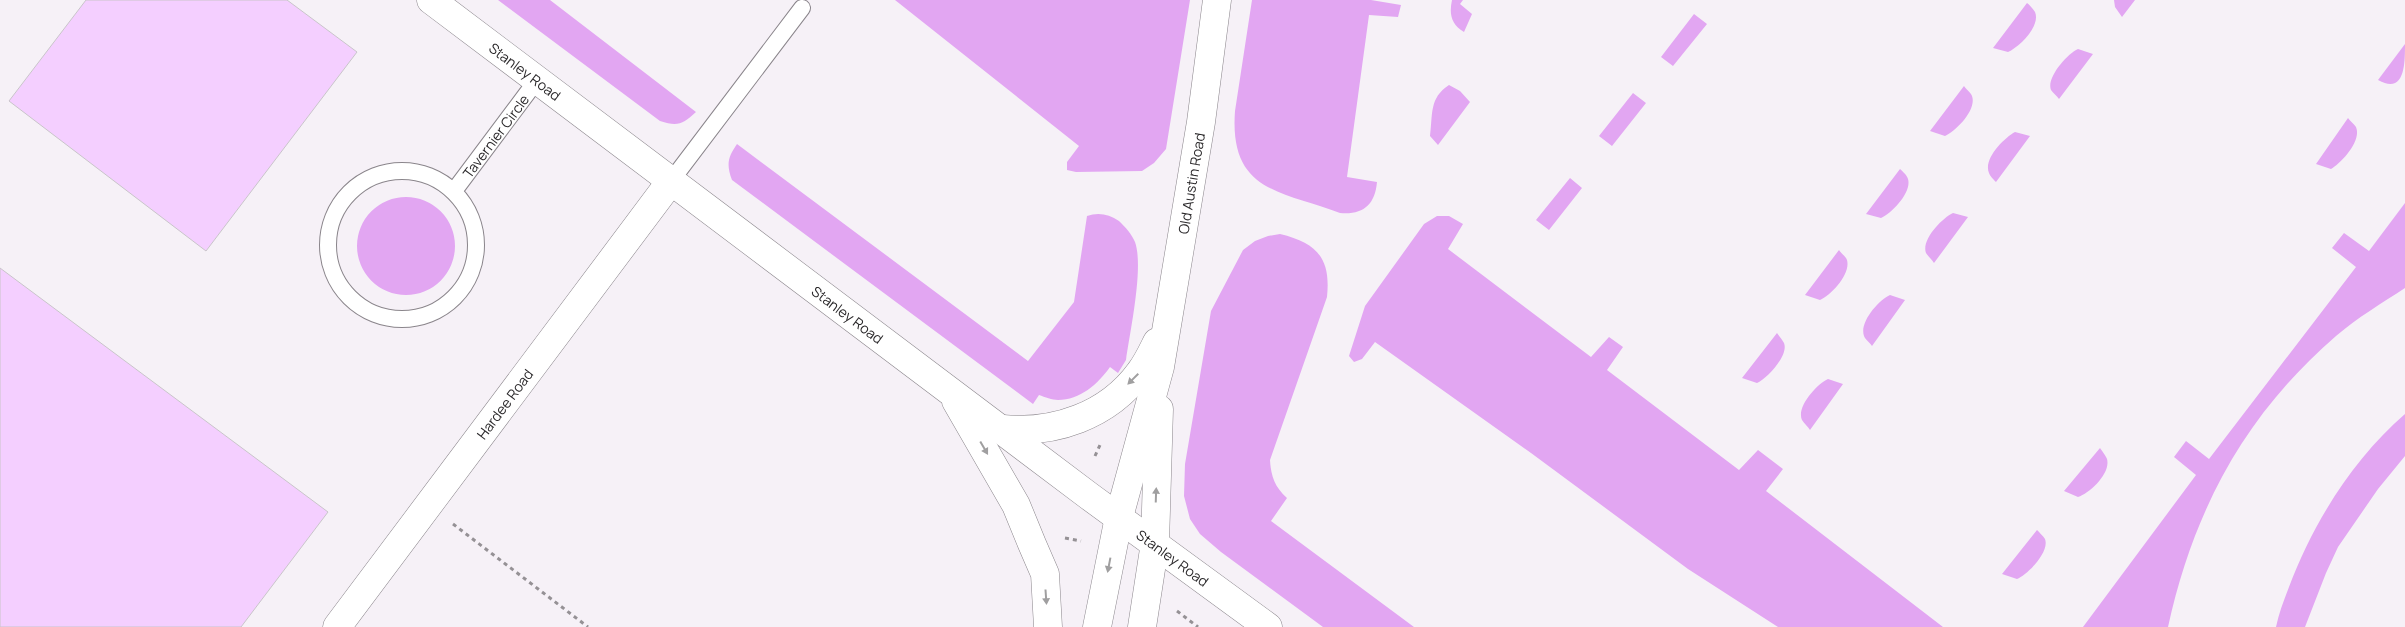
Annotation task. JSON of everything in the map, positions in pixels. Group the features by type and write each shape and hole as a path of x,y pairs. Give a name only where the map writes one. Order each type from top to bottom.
{"street":[{"name":"Stanley Road","path":"431,0 950,391 1268,627"},
{"name":"Old Austin Road","path":"1097,627 1119,517 1160,367 1201,122 1217,0"},
{"name":"Hardee Road","path":"337,627 671,181"},
{"path":"1002,429 1023,431 1056,427 1106,407 1140,372 1167,323"},
{"name":"Old Austin Road","path":"1142,627 1154,543 1160,367"},
{"path":"950,391 1016,505 1045,574 1048,627"}],"lane":[{"path":"671,181 802,8"},
{"name":"Tavernier Circle","path":"454,192 537,80"},
{"name":"Tavernier Circle","path":"408,170 433,177 454,192 468,211 476,233 476,256 469,279 455,298 436,312 414,319 390,319 368,312 349,298 334,277 328,252 330,226 341,203 353,190 360,184 383,173 408,170"}],"path":[{"path":"450,522 588,627"},
{"path":"1061,538 1084,541"},
{"path":"1173,607 1198,627"}],"shaded area":[{"path":"498,0 550,0 696,112 676,124 660,121"},
{"path":"895,0 1190,0 1166,149 1154,163 1142,171 1076,172 1067,170 1067,162 1079,146"},
{"path":"1252,0 1371,0 1401,5 1398,17 1369,15 1347,177 1377,182 1374,197 1361,210 1340,213 1279,192 1263,184 1250,173 1241,158 1235,138 1235,111"},
{"path":"1452,0 1463,0 1460,4 1472,14 1464,32 1456,26 1452,18"},
{"path":"2114,0 2135,0 2122,17 2115,7"},
{"path":"2027,3 2035,12 2036,18 2028,35 2018,46 2008,52 1993,48"},
{"path":"1694,14 1707,24 1673,66 1661,57"},
{"path":"2405,44 2405,60 2402,75 2394,84 2387,84 2378,80"},
{"path":"2078,49 2093,54 2059,99 2051,90 2050,85 2054,73 2063,61"},
{"path":"1449,85 1460,91 1470,102 1438,145 1430,136 1433,107 1438,95"},
{"path":"1964,86 1971,95 1973,102 1969,113 1955,130 1945,136 1930,131"},
{"path":"1633,93 1646,103 1612,146 1599,136"},
{"path":"2348,118 2356,127 2357,133 2350,151 2331,169 2316,164"},
{"path":"2015,132 2030,136 1996,182 1989,173 1989,162 2000,144"},
{"path":"737,144 1028,361 1074,302 1087,216 1107,215 1119,221 1135,242 1138,267 1126,360 1118,373 1110,367 1094,385 1081,394 1058,400 1039,395 1033,404 732,180 729,161"},
{"path":"1900,169 1907,178 1908,184 1907,190 1900,202 1881,218 1866,214"},
{"path":"1570,178 1582,188 1549,230 1536,220"},
{"path":"406,197 425,200 441,211 452,227 455,246 452,265 441,281 425,292 406,295 387,292 371,281 360,265 357,246 360,227 371,211 387,200"},
{"path":"2405,203 2405,288 2336,336 2304,366 2275,398 2250,432 2228,467 2192,543 2168,627 2083,627 2196,475 2174,457 2186,441 2209,459 2356,267 2332,248 2344,233 2369,251"},
{"path":"1953,213 1968,217 1934,263 1926,253 1925,248 1929,236 1938,224"},
{"path":"1437,216 1449,216 1463,224 1448,249 1591,357 1609,337 1623,347 1607,370 1739,470 1758,450 1783,469 1766,491 1943,627 1778,627 1688,569 1531,453 1375,342 1362,359 1354,362 1349,356 1365,306 1424,224"},
{"path":"1280,234 1304,242 1319,254 1324,262 1328,283 1327,297 1270,460 1274,481 1287,498 1271,521 1414,627 1323,627 1221,552 1200,534 1190,519 1184,496 1185,464 1211,311 1243,250 1255,241"},
{"path":"1839,250 1846,259 1847,266 1839,283 1829,294 1820,300 1805,295"},
{"path":"1890,295 1905,300 1872,346 1864,336 1864,324 1876,306"},
{"path":"1777,333 1785,348 1776,366 1766,377 1757,383 1742,378"},
{"path":"1828,379 1843,384 1810,430 1802,420 1802,409 1813,391"},
{"path":"2405,414 2405,456 2378,489 2338,547 2305,627 2276,627 2283,602 2299,563 2323,516 2337,493 2368,451"},
{"path":"2100,448 2107,464 2103,476 2094,487 2078,497 2064,491"},
{"path":"2037,530 2045,539 2046,544 2037,562 2017,579 2002,574"}],"building":[{"path":"86,0 287,0 357,52 206,251 9,101"},
{"path":"0,268 328,512 241,627 0,627"}]}
